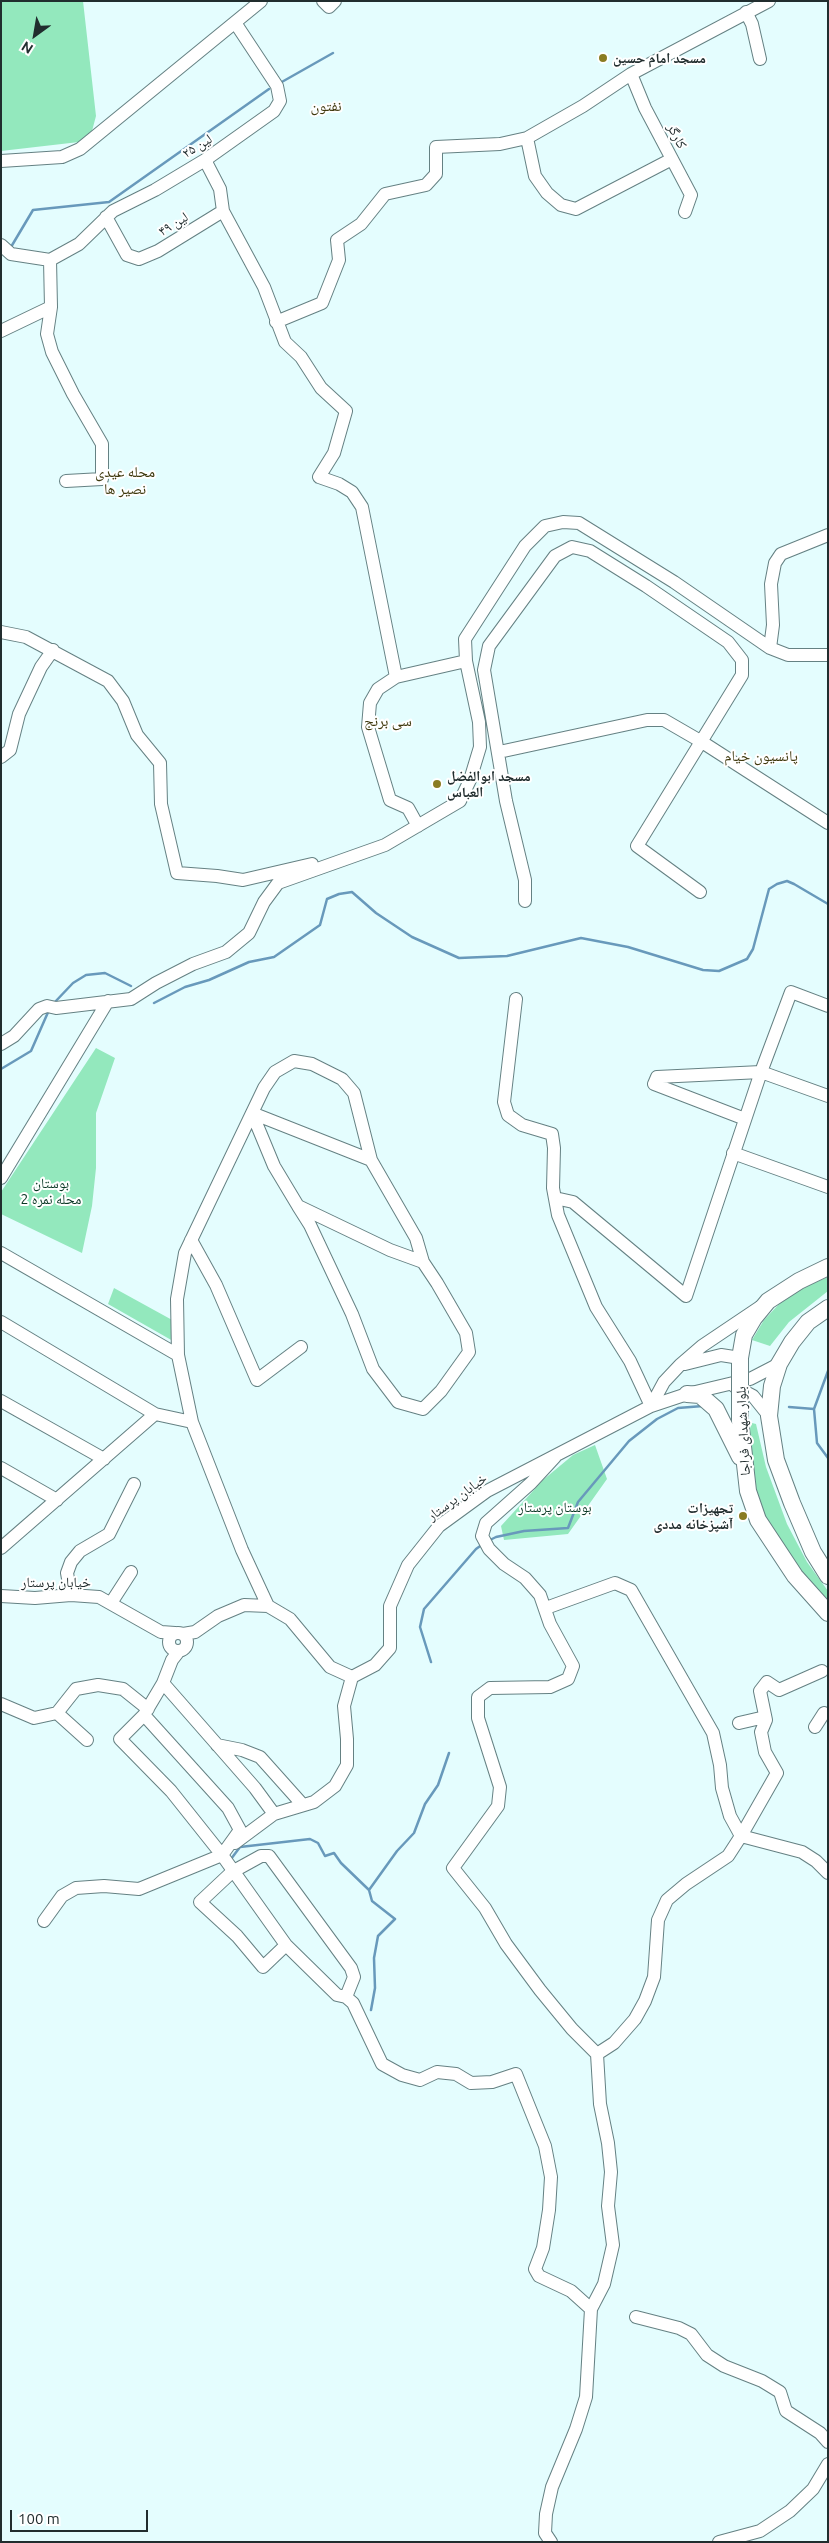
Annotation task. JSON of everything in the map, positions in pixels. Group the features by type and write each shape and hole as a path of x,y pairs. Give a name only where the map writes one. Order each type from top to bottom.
{"main road":[{"name":"بلوار شهدای فراجا","path":"828,1267 799,1281 768,1301 754,1318 744,1335 738,1374 744,1465 748,1491 758,1520 795,1576 828,1613"},
{"name":"بلوار شهدای فراجا","path":"828,1308 808,1322 778,1364 772,1386 769,1416 776,1460 813,1552 828,1576"},
{"path":"687,1394 700,1396 716,1409 744,1465"}],"street":[{"path":"1,162 62,157 80,149 236,24 261,1"},
{"path":"323,1 328,7 335,1"},
{"path":"276,322 322,303 339,260 337,240 361,224 385,194 426,185 436,174 436,147 500,144 527,138 583,106 631,74 769,1"},
{"path":"746,12 752,24 760,59"},
{"name":"لین ۲۵","path":"50,260 79,244 113,211 155,190 206,160 274,111 280,101 277,86 236,24"},
{"name":"کارگر","path":"631,74 691,195 685,212"},
{"path":"527,138 536,176 547,193 561,205 576,209 672,159"},
{"path":"206,160 220,189 223,211 264,287 276,322 286,342 302,358 321,388 346,411 334,453 319,477 339,484 352,492 362,507 396,677"},
{"name":"لین ۴۹","path":"106,218 127,255 139,259 158,251 223,211"},
{"path":"1,245 11,254 50,260 51,307 47,334 52,352 73,394 102,444 102,479 66,481"},
{"path":"1,331 51,307"},
{"path":"1,1044 14,1036 39,1009 131,999 156,983 193,964 226,952 249,933 264,902 278,883 385,845 460,801 470,780 480,747 479,722 466,661 465,639 525,546 545,526 563,522 579,523 674,582 770,648 788,655 828,655"},
{"path":"770,648 773,625 771,584 776,564 781,554 828,535"},
{"path":"524,901 525,880 506,802 484,670 490,646 555,556 572,547 590,551 646,586 728,642 742,660 742,675 637,846 700,892"},
{"path":"1,632 26,637 53,650 108,681 123,700 137,734 160,763 161,804 177,873 243,880 309,864 324,866"},
{"path":"1,757 10,750 18,714 41,667 53,650"},
{"path":"418,826 408,808 390,800 368,727 370,703 378,689 396,677 466,661"},
{"path":"499,752 647,720 664,720 702,742 828,824"},
{"path":"555,1198 573,1202 686,1296 760,1072 791,992 828,1006"},
{"path":"516,999 504,1102 508,1116 522,1125 552,1134 555,1198 558,1216 596,1307 630,1361 651,1406"},
{"path":"1,1178 108,1001"},
{"path":"252,1114 274,1166 298,1206 352,1314 373,1370 398,1402 423,1409 441,1391 469,1352 466,1334 423,1262 416,1238 371,1160 354,1093 342,1079 312,1064 294,1061 275,1072 264,1088 185,1253 177,1299 178,1355 192,1422 242,1550 268,1606"},
{"path":"745,1119 654,1084 657,1077 760,1072 828,1096"},
{"path":"252,1114 371,1160"},
{"path":"734,1153 828,1187"},
{"path":"298,1206 390,1250 423,1262"},
{"path":"191,1240 216,1285 258,1380 301,1347"},
{"path":"1,1253 178,1355"},
{"path":"651,1406 664,1382 680,1365 726,1328 768,1301"},
{"path":"1,1322 155,1414 192,1422"},
{"path":"680,1365 721,1355 738,1374 769,1416"},
{"name":"خیابان پرستار","path":"352,1678 375,1665 390,1648 390,1606 408,1565 439,1526 487,1491 651,1406 738,1374 756,1376 778,1364"},
{"path":"1,1401 104,1459"},
{"path":"3,1544 57,1500 155,1414"},
{"path":"552,2542 545,2533 546,2514 552,2487 576,2429 586,2397 591,2308 604,2284 613,2244 608,2206 611,2172 608,2142 600,2104 597,2054 572,2029 540,1990 506,1944 485,1908 453,1868 498,1806 500,1787 478,1718 478,1697 490,1688 550,1687 568,1679 574,1666 550,1624 540,1595 525,1578 504,1564 489,1549 482,1536 486,1523 531,1483 555,1457"},
{"path":"1,1468 57,1500"},
{"path":"71,1595 67,1573 72,1562 80,1551 109,1534 134,1484"},
{"path":"112,1603 131,1572"},
{"path":"546,1608 615,1583 631,1590 713,1732 720,1765 722,1788 730,1816 741,1836 802,1852 816,1861 828,1873"},
{"name":"خیابان پرستار","path":"1,1596 35,1598 71,1595 99,1597 180,1643"},
{"path":"44,1921 62,1896 76,1888 104,1886 139,1889 224,1852 274,1814 302,1804 314,1802 335,1786 347,1765 344,1706 352,1678 330,1667 290,1619 268,1606 244,1605 218,1616 180,1643 163,1683 146,1712 120,1739 170,1790 224,1852 232,1872 286,1945 337,1995 346,1997 353,2003 382,2064 402,2075 420,2080 437,2072 456,2074 471,2083 492,2082 516,2074 545,2146 551,2177 549,2210 543,2248 535,2269 539,2276 571,2291 591,2308"},
{"path":"597,2054 614,2043 635,2019 645,2000 654,1976 658,1920 667,1900 686,1884 728,1856 777,1773 765,1752 761,1732 765,1717 760,1691 767,1682 779,1690 826,1673"},
{"path":"163,1683 217,1744 274,1814"},
{"path":"1,1704 34,1718 58,1712 76,1689 98,1685 123,1689 146,1712 228,1808 240,1830 224,1852"},
{"path":"58,1712 87,1740"},
{"path":"815,1726 824,1713"},
{"path":"739,1723 765,1717"},
{"path":"217,1744 260,1757 302,1804"},
{"path":"286,1945 263,1966 238,1936 200,1902 232,1872 261,1856 269,1856 351,1968 354,1977 346,1997"},
{"path":"636,2317 679,2328 691,2334 707,2355 724,2366 762,2381 780,2392 786,2411 820,2433 828,2442"},
{"path":"719,2542 760,2531 790,2511 813,2489 828,2464"}],"green space":[{"path":"1,1 83,1 96,116 92,131 79,142 1,151"},
{"name":"بوستان محله نمره 2","path":"96,1048 115,1058 96,1113 96,1168 92,1206 82,1253 1,1214 1,1192"},
{"path":"828,1277 828,1291 789,1322 770,1346 752,1340 764,1320 780,1303 805,1287"},
{"path":"114,1288 174,1321 173,1341 108,1304"},
{"path":"752,1423 756,1424 766,1467 787,1524 807,1562 828,1591 828,1603 786,1553 764,1514 754,1487 749,1431"},
{"name":"بوستان پرستار","path":"595,1445 607,1479 568,1534 504,1540 501,1526 543,1480 573,1455"}],"waterway":[{"path":"280,83 333,53"},
{"path":"11,247 33,210 109,202 269,89"},
{"path":"154,1003 185,987 209,980 249,962 274,957 320,925 327,899 339,894 352,892 376,913 412,937 459,958 507,956 581,938 628,947 703,970 719,971 747,959 753,949 769,889 777,884 787,881 828,904"},
{"path":"54,1003 73,983 86,975 105,973 131,986"},
{"path":"1,1069 31,1051 49,1010"},
{"path":"828,1371 814,1409 817,1443 828,1458"},
{"path":"490,1540 524,1531 568,1528 578,1502 629,1441 657,1419 678,1408 703,1406"},
{"path":"789,1407 814,1409"},
{"path":"431,1662 420,1627 424,1609 476,1549 483,1544"},
{"path":"371,2010 375,1988 374,1958 378,1936 395,1919 372,1901 369,1890 397,1851 414,1833 425,1804 438,1785 449,1753"},
{"path":"231,1859 240,1847 310,1839 318,1843 325,1856 334,1853 341,1863 369,1890"}],"place":[{"name":"مسجد امام حسین","path":"603,58"},
{"name":"مسجد ابوالفضل العباس","path":"437,784"},
{"name":"تجهیزات آشپزخانه مددی","path":"743,1516"}],"district":[{"name":"نفتون","path":"326,106"},
{"name":"محله عیدی نصیر ها","path":"125,480"},
{"name":"سی برنج","path":"388,721"},
{"name":"پانسیون خیام","path":"761,756"}]}
